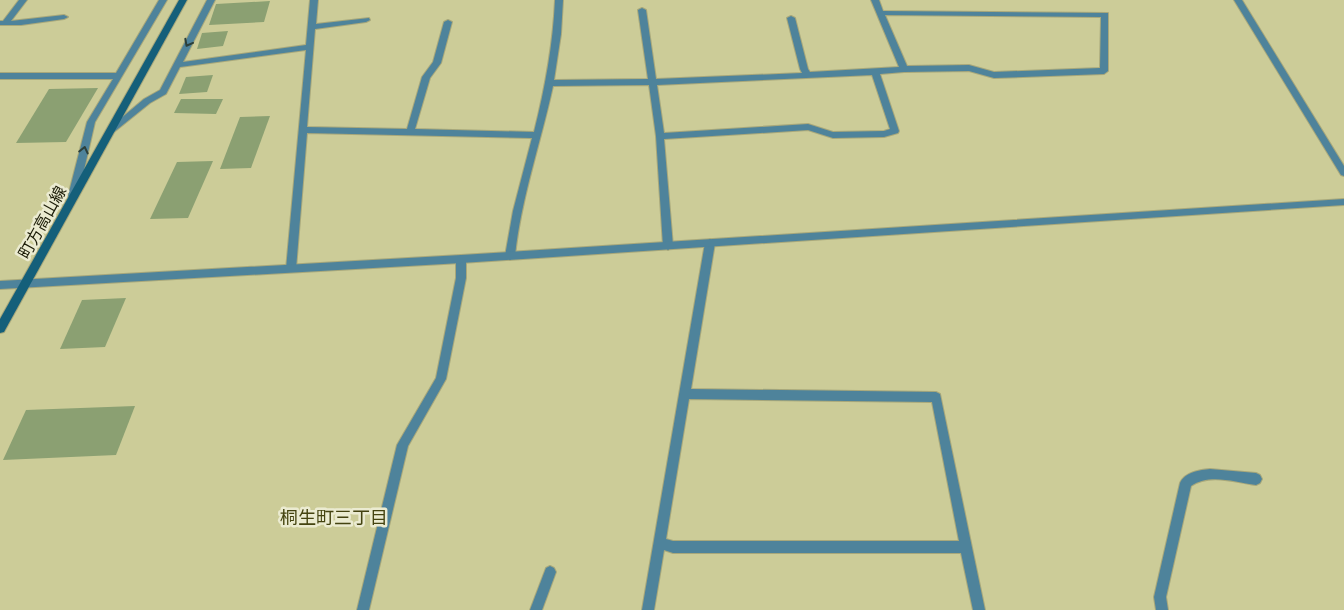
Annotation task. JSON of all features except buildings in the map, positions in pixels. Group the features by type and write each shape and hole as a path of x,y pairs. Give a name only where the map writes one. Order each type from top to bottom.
{"main road":[{"name":"町方高山線","path":"0,328 183,0"}],"street":[{"path":"3,23 23,0"},
{"path":"73,197 91,122 163,0"},
{"path":"111,130 147,101 162,92 211,0"},
{"path":"291,269 314,0"},
{"path":"510,256 512,230 538,135 549,83 558,34 559,0"},
{"path":"876,0 904,69"},
{"path":"1238,0 1344,173"},
{"path":"642,10 660,136 668,246"},
{"path":"549,83 652,82 875,72 904,69 969,68 994,75 1104,71 1106,15 880,12"},
{"path":"3,23 64,17"},
{"path":"791,18 804,70 808,75"},
{"path":"312,27 366,20"},
{"path":"410,132 426,77 437,63 448,22"},
{"path":"177,65 310,47"},
{"path":"660,136 808,127 833,135 884,134 895,131 875,72"},
{"path":"0,76 118,76"},
{"path":"302,130 538,135"},
{"path":"0,285 510,256 1344,202"},
{"path":"648,610 710,243"},
{"path":"363,610 403,445 441,379 461,278 461,259"},
{"path":"685,394 936,396 979,610"},
{"path":"1162,610 1160,597 1186,483 1191,478 1206,474 1256,479"},
{"path":"660,543 673,547 966,547"},
{"path":"536,610 550,572"}],"district":[{"name":"桐生町三丁目","path":"334,518"}]}
